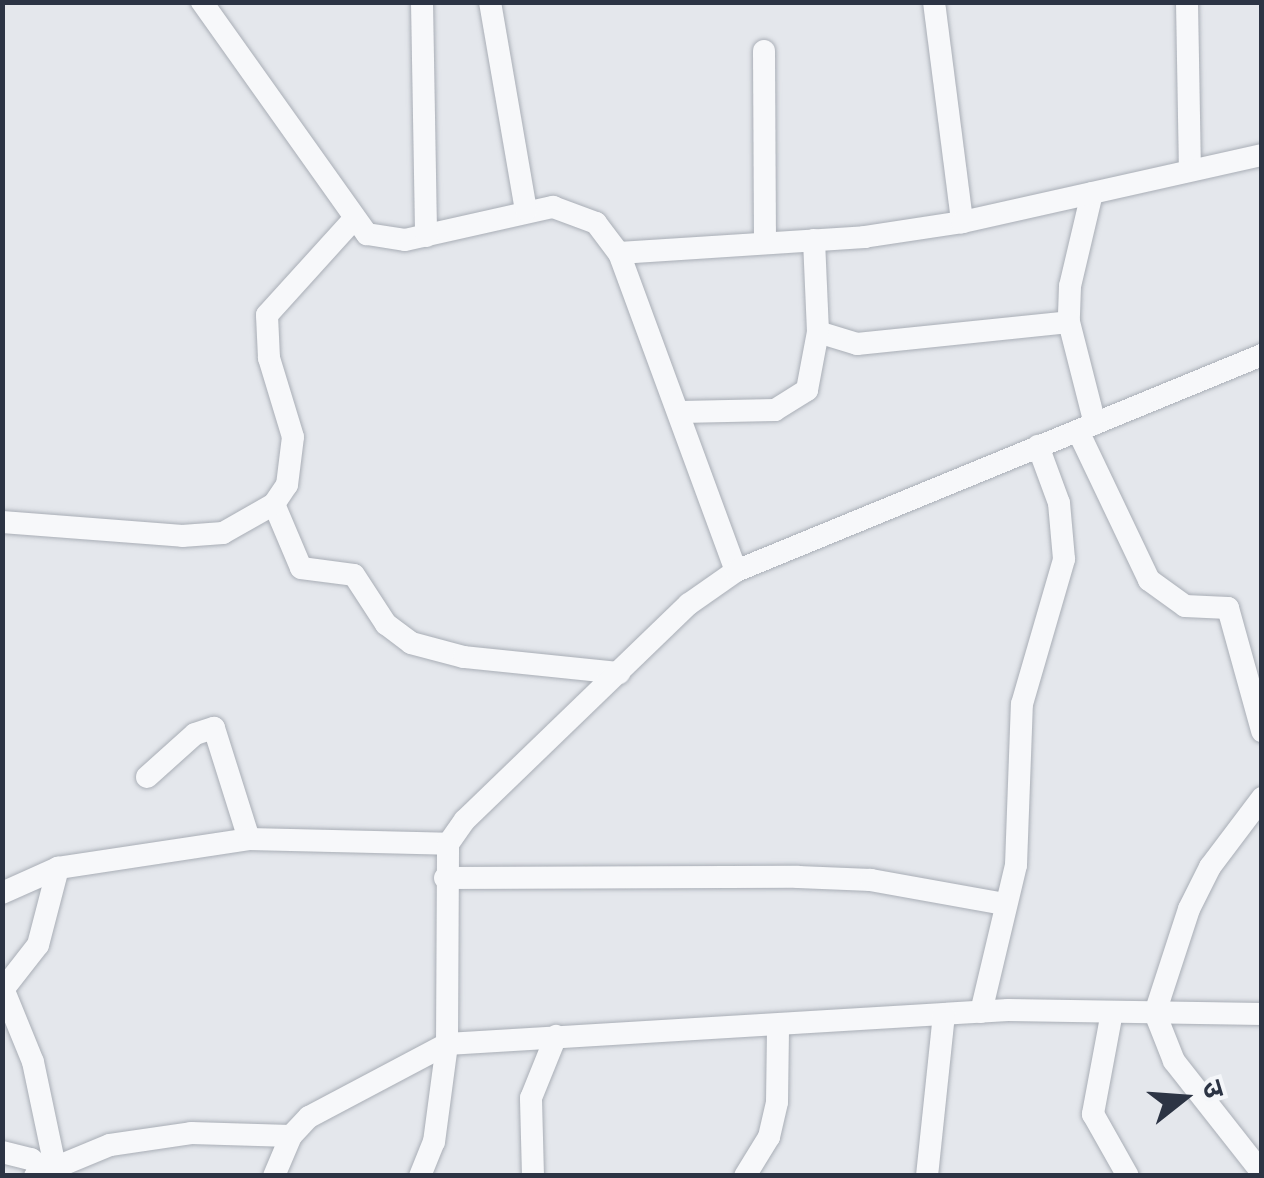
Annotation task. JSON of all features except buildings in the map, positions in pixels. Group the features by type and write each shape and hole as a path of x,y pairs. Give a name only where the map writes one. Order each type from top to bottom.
{"street":[{"path":"202,2 354,219 381,240 426,236 526,210 575,211 596,224 619,253 681,412 736,572"},
{"path":"422,2 426,236"},
{"path":"490,2 526,210"},
{"path":"934,2 962,222"},
{"path":"1188,2 1190,168"},
{"path":"764,52 765,243"},
{"path":"619,253 814,240 962,222 1262,154"},
{"path":"1092,194 1070,286 1069,322 1086,428 1149,580 1185,606 1228,608 1261,729"},
{"path":"2,522 182,536 223,532 274,504 287,485 293,438 268,358 267,316 354,219"},
{"path":"681,412 752,412 793,404 811,378 818,332 814,240"},
{"path":"818,332 856,344 1069,322"},
{"path":"420,1176 434,1142 446,1044 448,844 690,604 736,572 1262,355"},
{"path":"982,1012 1020,834 1015,775 1022,704 1064,560 1058,503 1038,446"},
{"path":"274,504 301,568 354,575 386,624 411,643 464,657 620,673"},
{"path":"147,776 194,734 214,728 222,735 249,838"},
{"path":"1262,798 1210,868 1189,909 1155,1012 1174,1061 1262,1173"},
{"path":"2,893 58,868 249,838 448,844"},
{"path":"45,1170 33,1062 3,989 38,945 58,868"},
{"path":"445,878 816,878 1004,904"},
{"path":"274,1176 290,1136 346,1092 446,1044 982,1012 1262,1014"},
{"path":"1112,1012 1093,1114 1128,1176"},
{"path":"926,1176 944,1015"},
{"path":"745,1176 769,1137 777,1102 778,1026"},
{"path":"533,1176 532,1098 556,1036"},
{"path":"45,1170 110,1146 191,1133 290,1136"},
{"path":"2,1152 31,1159 45,1170"}]}
